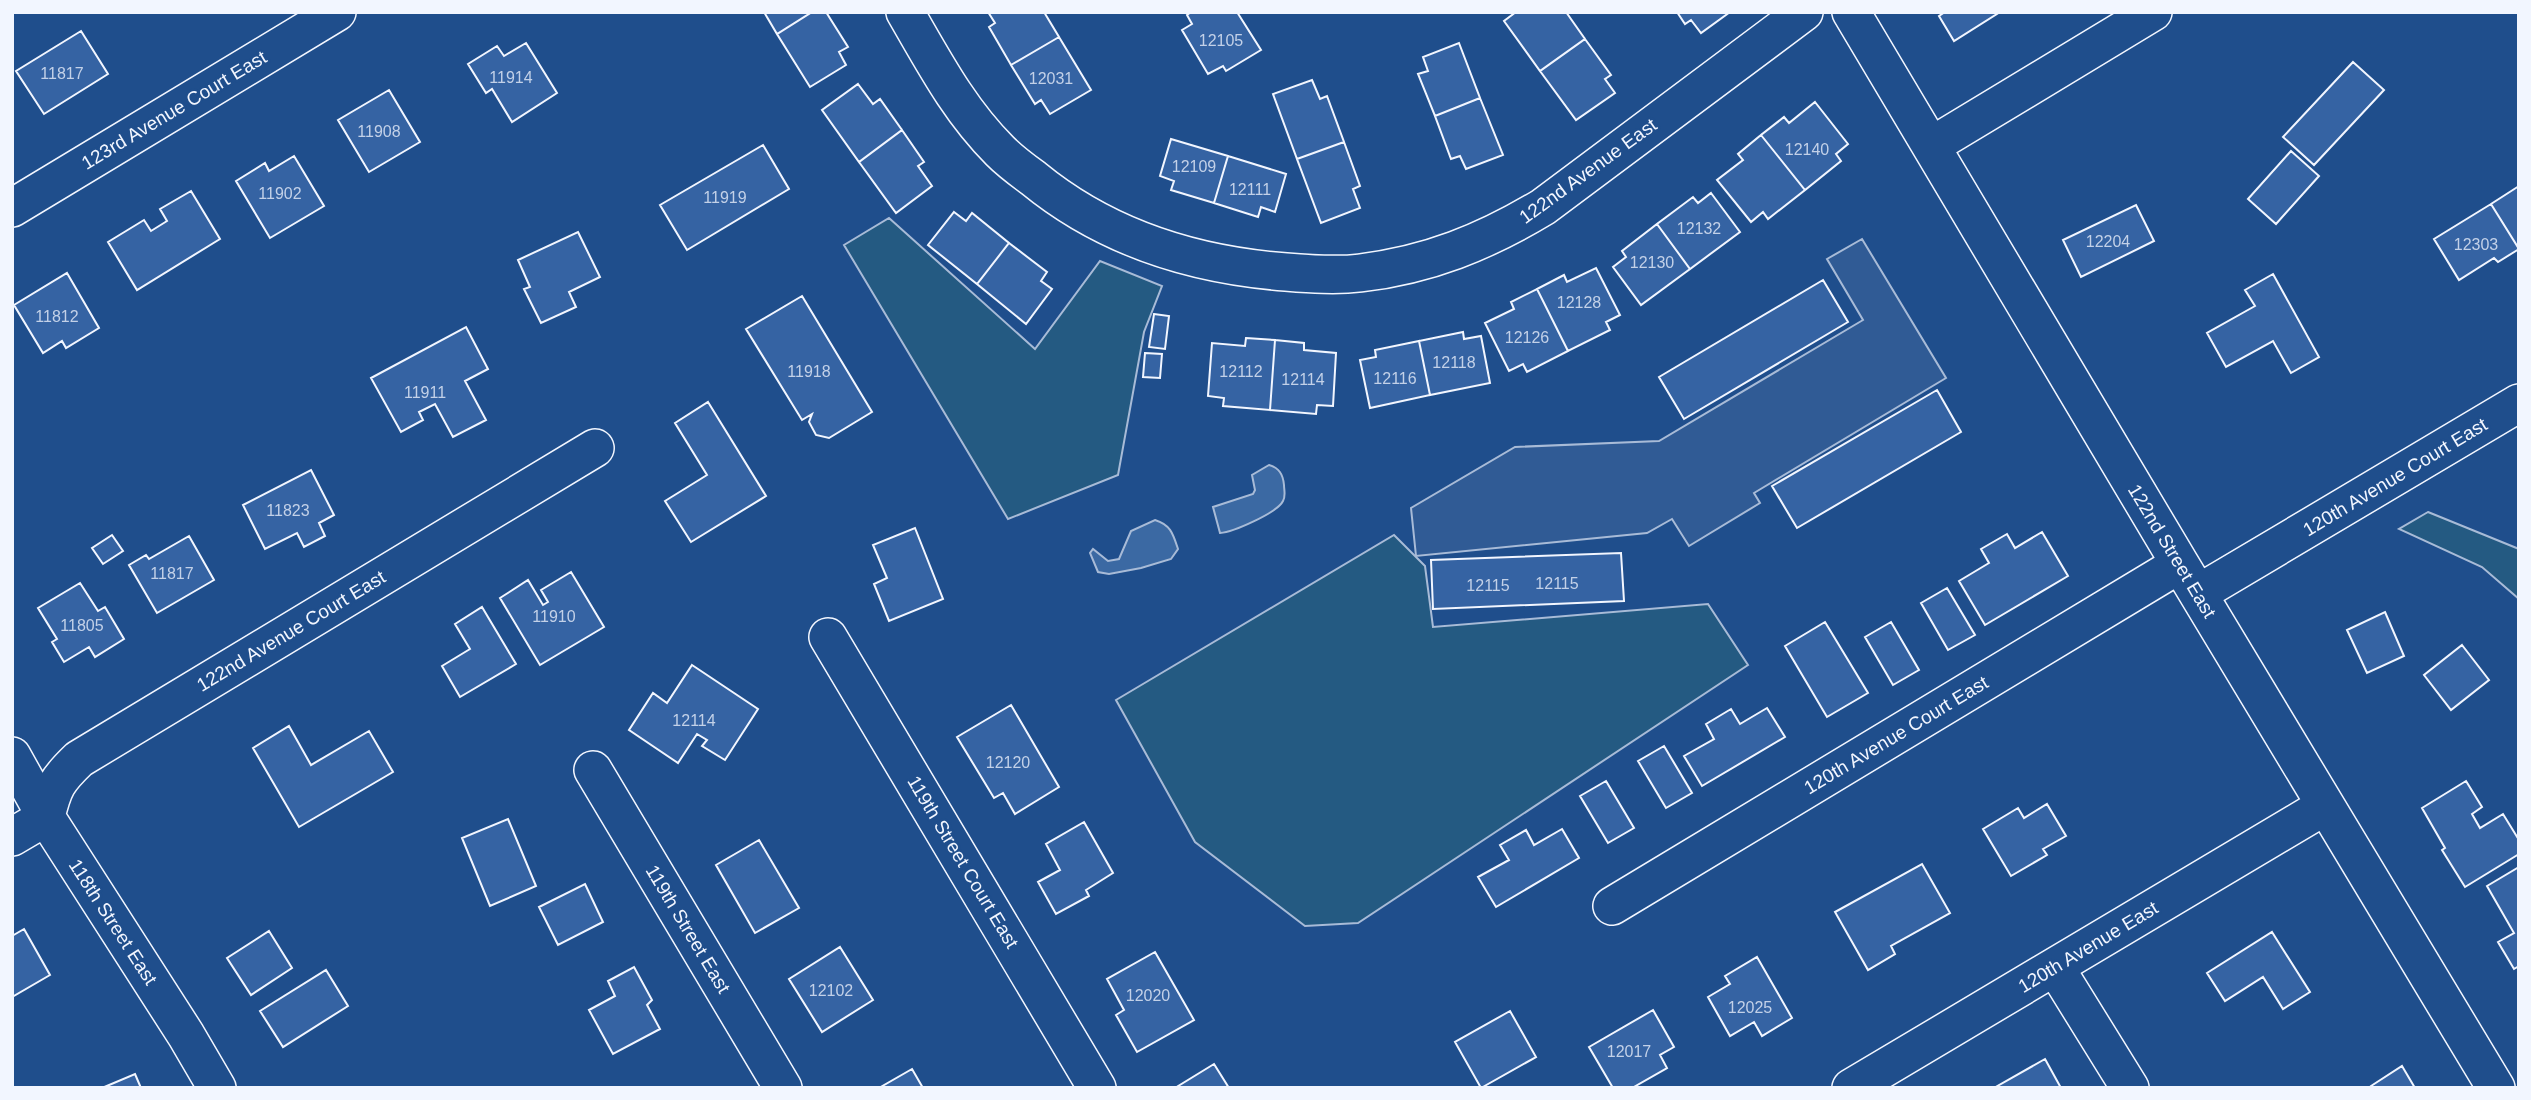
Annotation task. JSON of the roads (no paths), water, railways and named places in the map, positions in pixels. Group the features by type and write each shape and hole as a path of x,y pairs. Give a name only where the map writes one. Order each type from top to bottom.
{"street":[{"name":"123rd Avenue Court East","path":"12,208 337,12"},
{"name":"122nd Avenue East","path":"905,12 956,102 984,134 1001,153 1050,192 1084,214 1124,236 1180,255 1230,266 1308,274 1358,274 1406,265 1454,251 1502,232 1543,207 1804,12"},
{"name":"122nd Street East","path":"1852,12 2496,1088"},
{"path":"1931,146 2152,12"},
{"name":"120th Avenue Court East","path":"1612,906 2189,578 2519,403"},
{"name":"122nd Avenue Court East","path":"46,817 52,789 79,759 595,448"},
{"name":"119th Street Court East","path":"828,637 1097,1088"},
{"name":"118th Street East","path":"12,756 46,817 217,1088"},
{"name":"119th Street East","path":"593,770 783,1088"},
{"name":"120th Avenue East","path":"1851,1088 2325,806"},
{"path":"12,837 46,817"},
{"path":"2055,967 2130,1088"}]}
